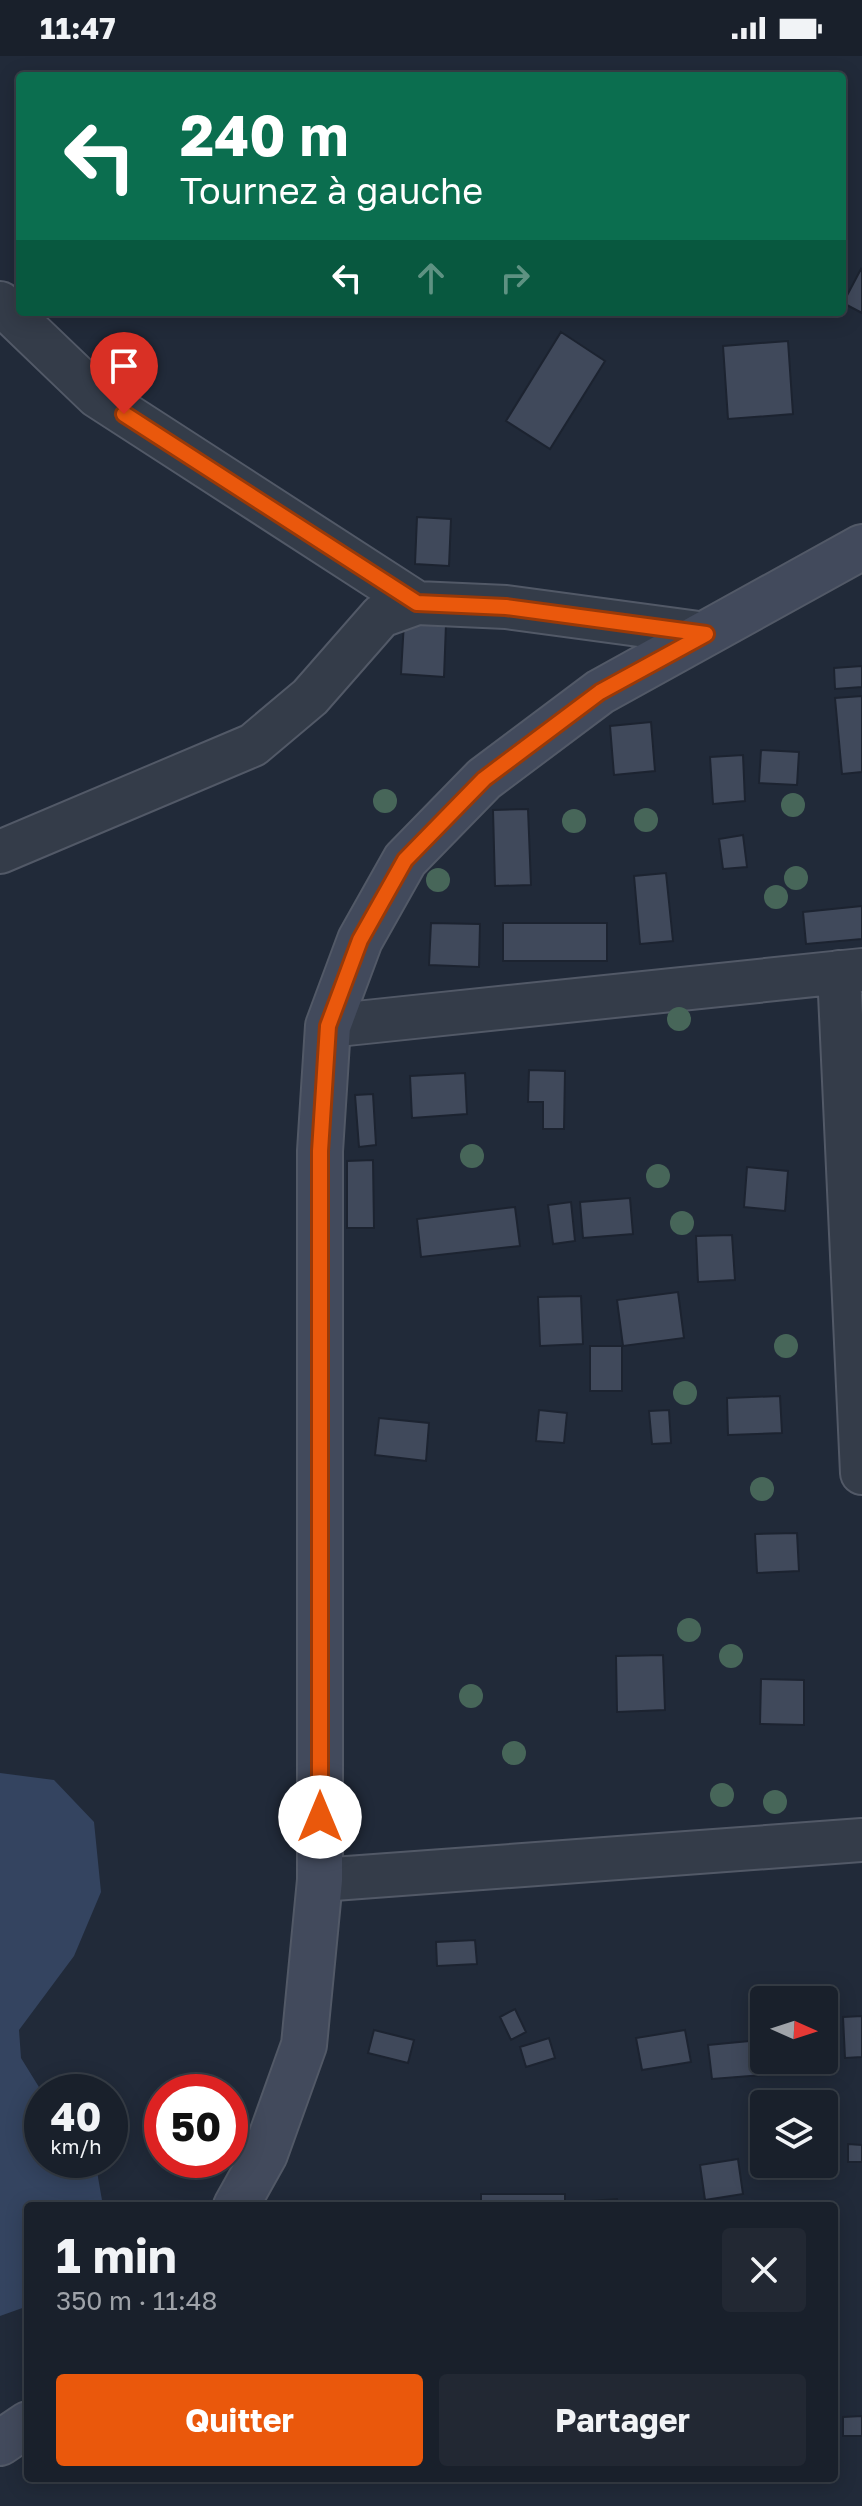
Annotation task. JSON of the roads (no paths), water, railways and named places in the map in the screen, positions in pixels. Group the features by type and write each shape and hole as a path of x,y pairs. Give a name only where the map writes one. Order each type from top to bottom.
{"main road":[{"path":"238,2202 265,2154 304,2045 320,1880 320,1167 328,1026 360,940 405,860 484,779 600,692 862,547"},
{"path":"0,2443 24,2427"}],"street":[{"path":"0,303 97,396 417,603"},
{"path":"0,852 253,745 310,697 381,616 417,603 506,607 706,634"},
{"path":"328,1026 851,971 862,1473"},
{"path":"320,1880 862,1840"}],"water":[{"path":"0,1773 54,1780 94,1822 101,1892 74,1956 19,2030 21,2058 31,2074 24,2074 24,2178 98,2178 102,2202 24,2202 24,2307 0,2316"}]}
